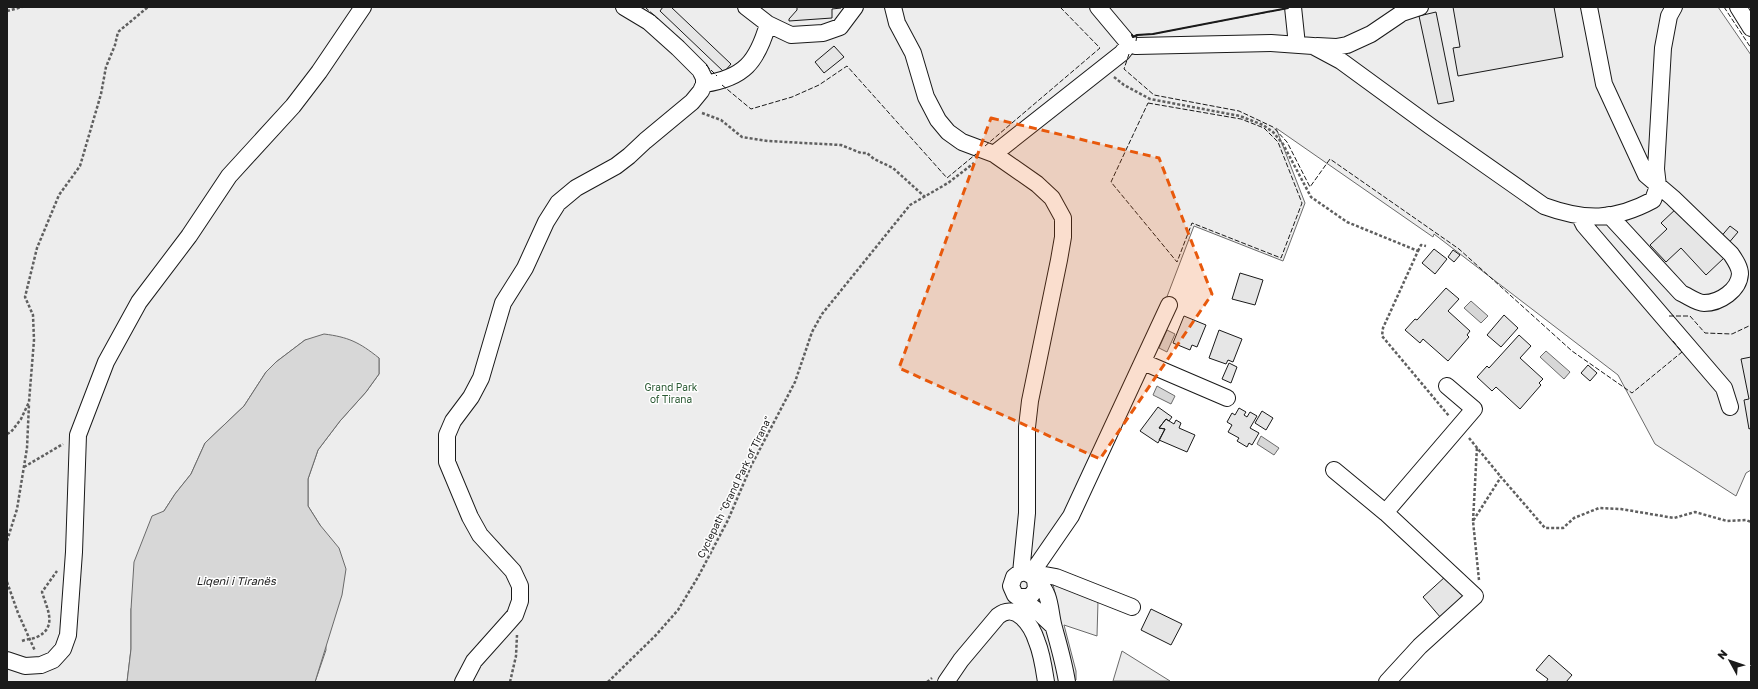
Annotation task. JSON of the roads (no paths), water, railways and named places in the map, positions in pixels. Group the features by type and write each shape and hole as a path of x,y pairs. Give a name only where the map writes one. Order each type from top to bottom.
{"street":[{"path":"7,660 25,666 41,665 53,660 63,649 68,635 74,552 71,439 106,362 139,302 190,236 229,176 293,106 319,72 363,7"},
{"path":"463,682 474,661 515,615 520,601 520,586 513,571 480,535 470,517 447,462 447,435 453,421 471,397 481,378 503,303 525,268 546,222 558,203 576,188 616,166 681,112 701,91 704,84 704,78 700,70 678,48 649,22 624,7"},
{"path":"746,7 768,24 791,35 823,33 840,27 855,7"},
{"path":"893,7 897,23 913,53 926,97 938,120 948,132 962,142 990,153 1036,184 1052,198 1063,218 1063,237 1030,401 1027,427 1027,513 1031,577 1036,589 1034,594 1030,597 1020,597"},
{"path":"1098,7 1132,45"},
{"path":"1293,7 1296,45"},
{"path":"990,153 1132,45 1271,43 1336,47 1347,45 1371,34 1402,13 1420,7"},
{"path":"1589,7 1604,84 1646,175 1673,198 1731,254 1740,273 1738,284 1731,292 1722,298 1703,303 1681,293 1609,215"},
{"path":"1313,46 1341,61 1544,206 1580,216 1615,215 1642,206 1653,200 1658,186 1656,170 1663,48 1669,16 1674,7"},
{"path":"1738,7 1751,28"},
{"path":"704,84 720,81 745,70 758,50 768,24"},
{"path":"1580,216 1584,225 1724,388 1730,407"},
{"path":"1031,577 1071,516 1169,305"},
{"path":"1143,362 1227,398"},
{"path":"1386,513 1474,409 1447,386"},
{"path":"1334,470 1386,513 1475,596 1420,646 1387,682"},
{"path":"1053,626 1035,609 1020,597 1015,595 1011,586 1014,577 1045,575 1056,577 1132,607"},
{"path":"1031,577 1043,586 1048,597 1053,626 1061,650 1066,682"},
{"path":"946,682 998,616 1002,612 1009,611 1016,612 1023,618 1034,634 1040,651 1046,682"}],"water":[{"path":"1471,301 1488,316 1481,323 1464,308"},
{"path":"1167,330 1175,334 1167,352 1159,348"},
{"name":"Liqeni i Tiranës","path":"324,334 353,341 372,352 379,358 379,374 318,450 308,479 308,506 320,525 339,548 346,569 342,595 315,682 127,682 131,649 131,609 134,562 152,516 164,511 191,474 205,443 244,406 266,372 276,362 305,340"},
{"path":"1546,351 1570,372 1564,379 1540,357"},
{"path":"1157,386 1175,396 1171,404 1153,395"},
{"path":"1261,436 1279,448 1274,455 1257,444"}],"park label":[{"name":"Grand Park of Tirana","path":"671,392"}]}
